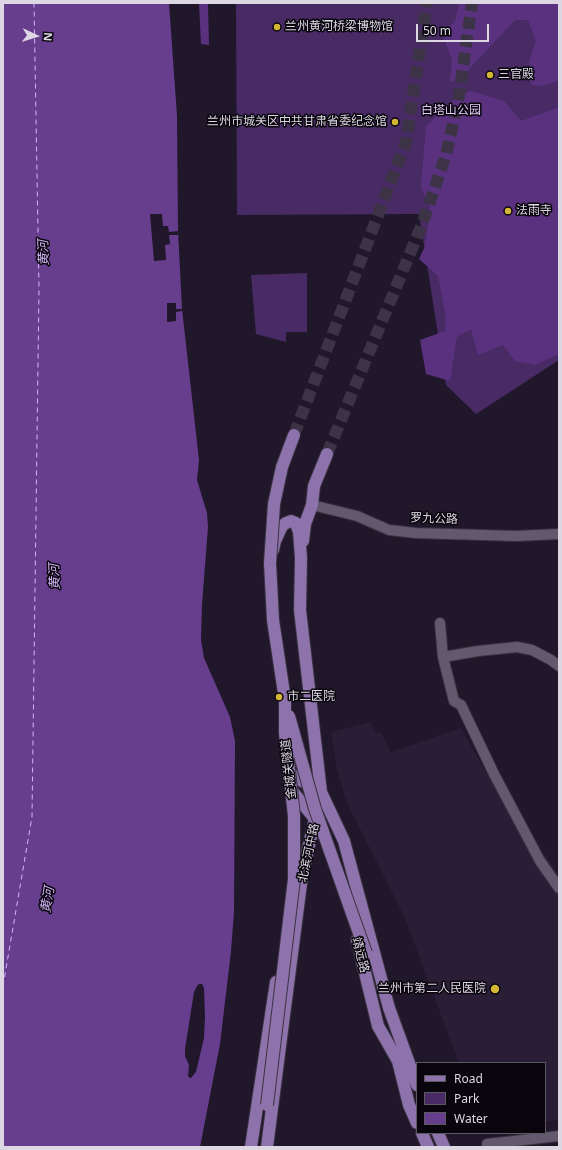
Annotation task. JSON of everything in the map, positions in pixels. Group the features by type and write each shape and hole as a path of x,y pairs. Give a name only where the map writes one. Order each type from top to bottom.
{"main road":[{"name":"金城关隧道","path":"259,1147 267,1105 294,879 294,816 285,733 285,700 274,620 270,563 274,504 282,467 294,435"},
{"path":"301,558 306,524 312,505 314,486 327,454"},
{"path":"251,1147 292,878 292,775 286,708 266,584 275,541 282,526 291,521 296,523 299,532 301,558"},
{"name":"北滨河中路","path":"267,1147 302,876 316,820 321,792 300,610 301,558"},
{"path":"285,700 315,809 366,953 398,1061"},
{"path":"292,775 321,792"},
{"name":"靖远路","path":"293,792 316,820 346,897 378,1026 398,1061 409,1106 416,1121"},
{"name":"靖远路","path":"321,792 344,841 389,1008 416,1082"},
{"path":"422,1134 428,1147"},
{"path":"438,1134 444,1147"}],"street":[{"name":"罗九公路","path":"312,505 357,516 389,530 416,533 516,536 559,534"},
{"path":"440,622 443,657 454,701 461,705 494,774 540,861 559,888"},
{"path":"443,657 517,646 532,650 559,666"},
{"path":"487,1144 559,1136"}],"shaded area":[{"name":"兰州市第二人民医院","path":"371,722 375,733 381,732 391,752 461,728 483,767 559,875 559,1120 546,1122 546,1062 459,1062 404,916 347,803 337,769 331,732"}],"green space":[{"path":"199,3 208,3 209,45 201,44"},
{"name":"白塔山公园","path":"236,3 559,3 559,360 476,414 446,385 419,214 237,215"},
{"path":"459,3 559,3 559,80 544,86 531,85 529,61 536,41 528,20 515,20 457,82 450,81 452,59 442,34 455,21"},
{"path":"471,91 504,101 521,121 559,107 559,354 535,365 515,361 503,345 478,355 471,329 457,337 450,381 426,374 420,340 445,331 446,318 438,276 419,259 425,246 430,207 421,187 426,126 458,96"},
{"path":"307,273 307,332 286,332 286,342 256,334 251,275"}],"water":[{"name":"黄河","path":"3,3 169,3 177,116 178,231 182,309 199,460 197,480 207,513 208,527 202,604 201,640 204,658 230,717 235,741 234,912 220,1044 200,1147 3,1147","holes":["202,984 204,988 204,1038 196,1072 190,1078 188,1076 189,1065 185,1056 185,1049 194,992 197,986"]}],"pier":[{"path":"150,214 162,214 163,226 168,226 169,232 178,231 178,235 169,235 170,244 165,245 166,260 154,261"},
{"path":"167,303 176,303 176,309 182,309 182,311 176,312 176,321 167,322"}],"ferry route":[{"path":"3,986 32,817 39,288 34,3"}],"tunnel":[{"path":"294,435 406,142 427,3"},
{"path":"327,454 423,222 446,155 459,96 472,3"}],"place":[{"name":"兰州黄河桥梁博物馆","path":"277,27"},
{"name":"三官殿","path":"490,75"},
{"name":"兰州市城关区中共甘肃省委纪念馆","path":"395,122"},
{"name":"法雨寺","path":"508,211"},
{"name":"市二医院","path":"279,697"},
{"name":"兰州市第二人民医院","path":"495,989"}]}
